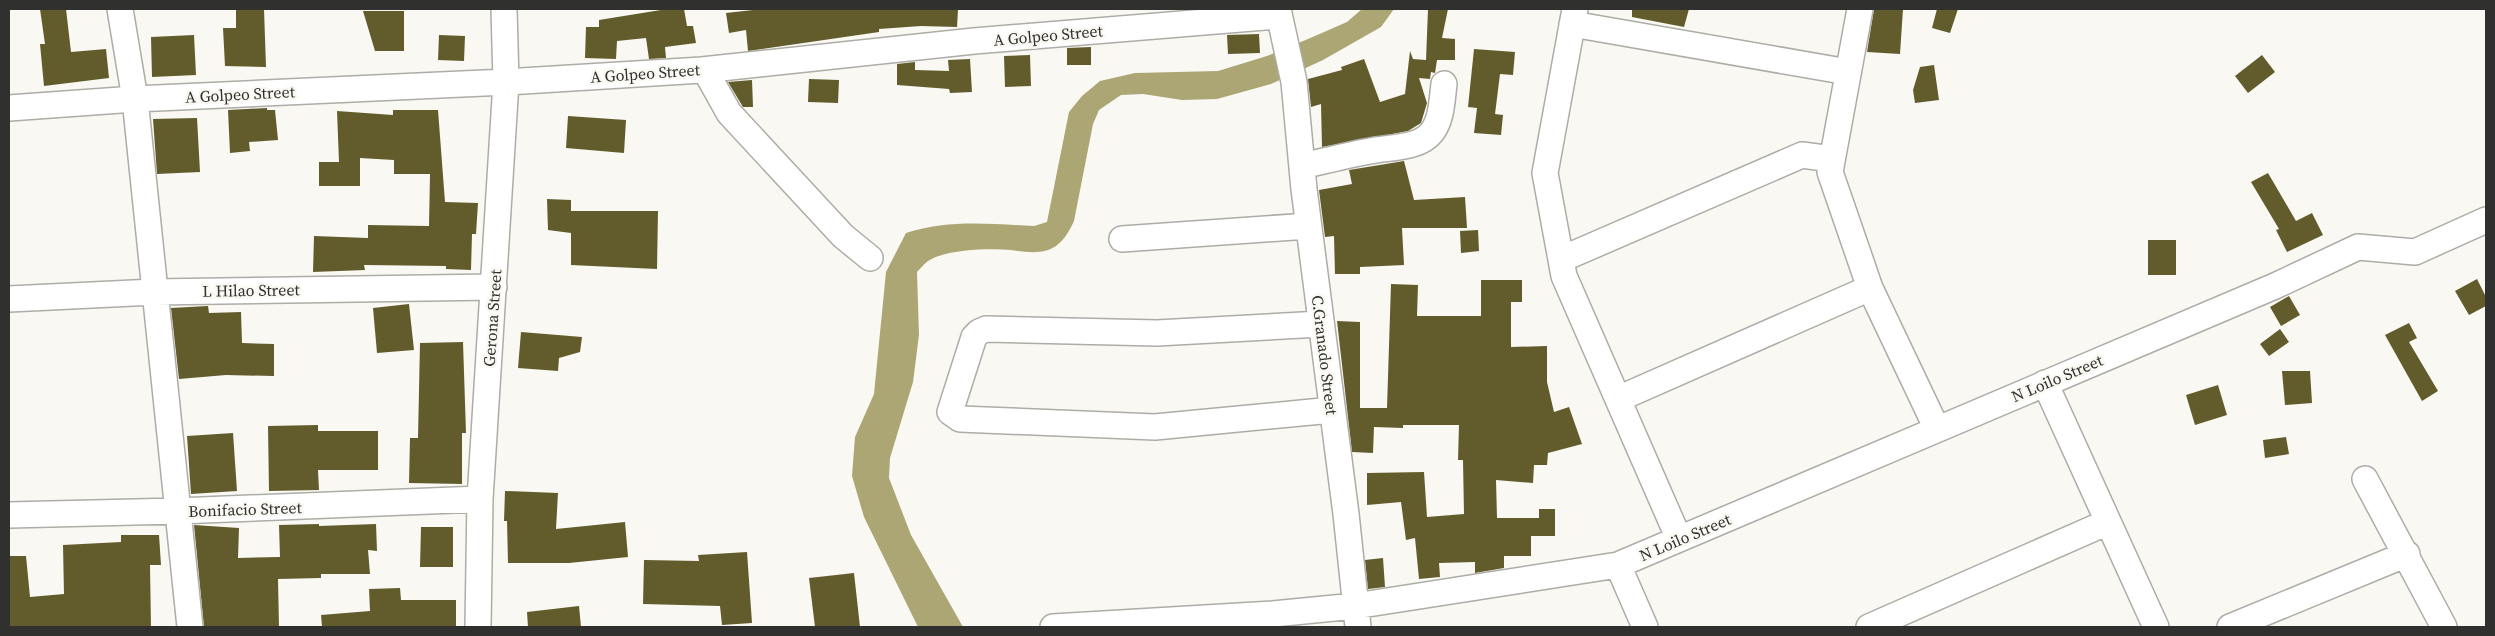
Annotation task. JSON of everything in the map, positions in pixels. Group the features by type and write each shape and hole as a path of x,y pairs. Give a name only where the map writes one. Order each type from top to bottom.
{"street":[{"path":"120,9 135,99 176,511 190,627"},
{"name":"Gerona Street","path":"478,627 480,499 506,82 504,9"},
{"path":"1860,9 1830,172 1870,288 1937,429"},
{"name":"A Golpeo Street","path":"9,108 135,99 506,82 705,70 974,41 1278,12"},
{"name":"C.Granado Street","path":"1278,12 1294,82 1308,226 1356,616"},
{"path":"1679,539 1564,276 1545,173 1574,17 1848,72"},
{"path":"705,70 729,113 843,236 870,258"},
{"path":"1302,166 1371,150 1404,146 1423,140 1431,134 1437,125 1444,84"},
{"path":"1562,258 1802,155 1832,159"},
{"name":"N Loilo Street","path":"1053,627 1273,614 1356,616 1618,565 2275,286 2358,247 2415,252 2486,220"},
{"path":"1122,239 1308,226"},
{"name":"L Hilao Street","path":"9,299 154,292 494,287"},
{"path":"1618,399 1870,288"},
{"path":"1321,324 1157,333 986,329 974,337 950,412 960,419 1155,426 1332,410"},
{"path":"2045,383 2156,627"},
{"path":"2365,479 2407,554 2444,627"},
{"name":"Bonifacio Street","path":"9,515 176,511 480,499"},
{"path":"1869,627 2108,522"},
{"path":"2230,627 2407,554"},
{"path":"1618,565 1645,627"}],"shaded area":[{"path":"1362,9 1394,9 1381,27 1323,60 1271,84 1217,99 1182,100 1143,94 1121,95 1099,110 1093,124 1074,221 1067,234 1056,246 1040,252 980,249 946,254 928,261 917,272 919,335 913,382 890,458 889,478 911,535 963,627 918,627 864,517 852,476 855,437 874,394 886,272 906,233 954,224 1034,226 1047,222 1069,112 1082,96 1100,81 1135,73 1218,71 1267,56 1308,39 1347,22"}],"building":[{"path":"40,9 66,9 71,52 106,49 109,78 44,86 40,44 45,44"},
{"path":"236,9 264,9 266,67 225,66 223,28 236,28"},
{"path":"667,9 684,9 687,26 693,26 696,43 665,47 666,58 649,59 646,38 617,41 616,59 585,58 586,27 599,27 599,20"},
{"path":"762,9 958,10 957,27 921,26 879,29 879,32 748,51 746,30 729,33 726,13"},
{"path":"1428,9 1448,9 1442,38 1455,39 1455,60 1437,60 1435,73 1431,72 1430,79 1419,78 1427,103 1421,123 1408,131 1322,147 1321,104 1311,107 1308,79 1342,70 1341,67 1364,59 1380,102 1405,94 1410,51 1413,59 1426,60"},
{"path":"1632,9 1689,9 1684,27 1632,17"},
{"path":"1874,9 1903,9 1900,54 1867,52"},
{"path":"1937,9 1958,9 1950,33 1932,28"},
{"path":"363,11 404,11 404,51 375,51"},
{"path":"1259,34 1260,53 1228,54 1227,35"},
{"path":"194,35 196,75 152,77 151,37"},
{"path":"439,35 465,36 464,61 438,60"},
{"path":"1091,47 1091,65 1067,65 1067,48"},
{"path":"1474,49 1515,52 1513,75 1500,74 1495,114 1503,115 1501,135 1474,133 1477,108 1468,107"},
{"path":"1030,55 1031,86 1005,87 1004,56"},
{"path":"2262,55 2275,72 2248,93 2235,76"},
{"path":"970,59 972,92 950,93 949,89 897,85 897,64 915,62 915,70 949,71 948,60"},
{"path":"1934,65 1939,100 1915,103 1913,90 1920,67"},
{"path":"809,79 839,80 838,103 808,102"},
{"path":"752,80 753,107 743,107 728,82"},
{"path":"267,108 267,110 275,110 278,140 249,142 250,151 230,153 228,110"},
{"path":"393,110 438,110 445,202 478,203 476,234 472,234 471,270 446,269 446,266 364,265 365,270 313,272 314,236 368,238 368,225 429,226 430,174 394,174 394,160 360,158 360,186 319,186 319,162 339,162 337,111 393,115"},
{"path":"568,116 626,120 624,153 566,148"},
{"path":"197,118 200,172 157,174 153,119"},
{"path":"1404,161 1414,200 1465,197 1467,228 1402,228 1404,265 1360,267 1360,274 1335,274 1334,236 1325,237 1319,190 1352,184 1349,170"},
{"path":"2268,173 2296,221 2312,213 2323,235 2287,252 2276,230 2279,229 2251,182"},
{"path":"547,199 571,200 571,211 658,211 657,269 571,265 571,233 548,230"},
{"path":"1478,230 1479,251 1461,253 1460,231"},
{"path":"2148,240 2176,240 2176,275 2148,275"},
{"path":"2477,279 2486,297 2486,306 2469,315 2455,291"},
{"path":"1481,280 1522,280 1522,302 1511,302 1511,347 1547,346 1547,382 1554,412 1569,407 1582,444 1548,453 1547,465 1534,465 1533,483 1496,480 1497,518 1539,518 1539,509 1555,509 1555,536 1531,536 1531,556 1504,556 1504,568 1475,573 1475,562 1439,563 1440,577 1419,579 1415,538 1406,540 1401,502 1367,505 1367,473 1424,472 1427,517 1464,514 1463,460 1458,460 1459,425 1403,425 1403,428 1374,427 1373,453 1352,452 1337,321 1360,322 1360,408 1387,408 1391,284 1418,285 1417,316 1481,316"},
{"path":"2289,296 2300,315 2281,326 2270,307"},
{"path":"409,304 414,350 377,353 373,308"},
{"path":"208,306 209,313 241,312 242,343 274,344 274,376 226,375 179,379 171,308"},
{"path":"2409,323 2417,338 2409,342 2438,391 2422,401 2385,335"},
{"path":"2280,329 2289,342 2269,356 2260,344"},
{"path":"521,332 582,337 580,352 559,358 558,371 518,368"},
{"path":"463,342 466,433 462,433 462,484 409,483 410,438 418,438 420,343"},
{"path":"2282,371 2310,371 2312,403 2285,405"},
{"path":"2218,385 2227,415 2195,425 2186,395"},
{"path":"318,425 318,431 378,431 378,470 318,470 319,490 269,491 268,426"},
{"path":"233,433 237,491 191,494 187,436"},
{"path":"2286,437 2289,454 2265,458 2263,440"},
{"path":"505,491 558,493 556,529 625,522 628,557 569,563 508,563 507,521 504,521"},
{"path":"319,524 319,526 376,524 377,551 368,550 370,574 321,574 321,578 278,579 279,627 204,627 194,525 239,528 238,558 280,557 279,525"},
{"path":"421,527 453,527 453,567 420,567"},
{"path":"121,535 159,535 161,565 150,565 151,627 9,627 9,556 26,556 30,597 64,594 63,545 121,542"},
{"path":"747,552 752,623 722,625 720,606 643,604 644,560 699,561 698,555"},
{"path":"1383,558 1385,587 1368,589 1365,560"},
{"path":"854,573 860,627 815,627 809,578"},
{"path":"400,588 401,600 456,600 456,627 322,627 321,615 370,611 369,589"},
{"path":"579,606 581,627 528,627 527,612"}]}
